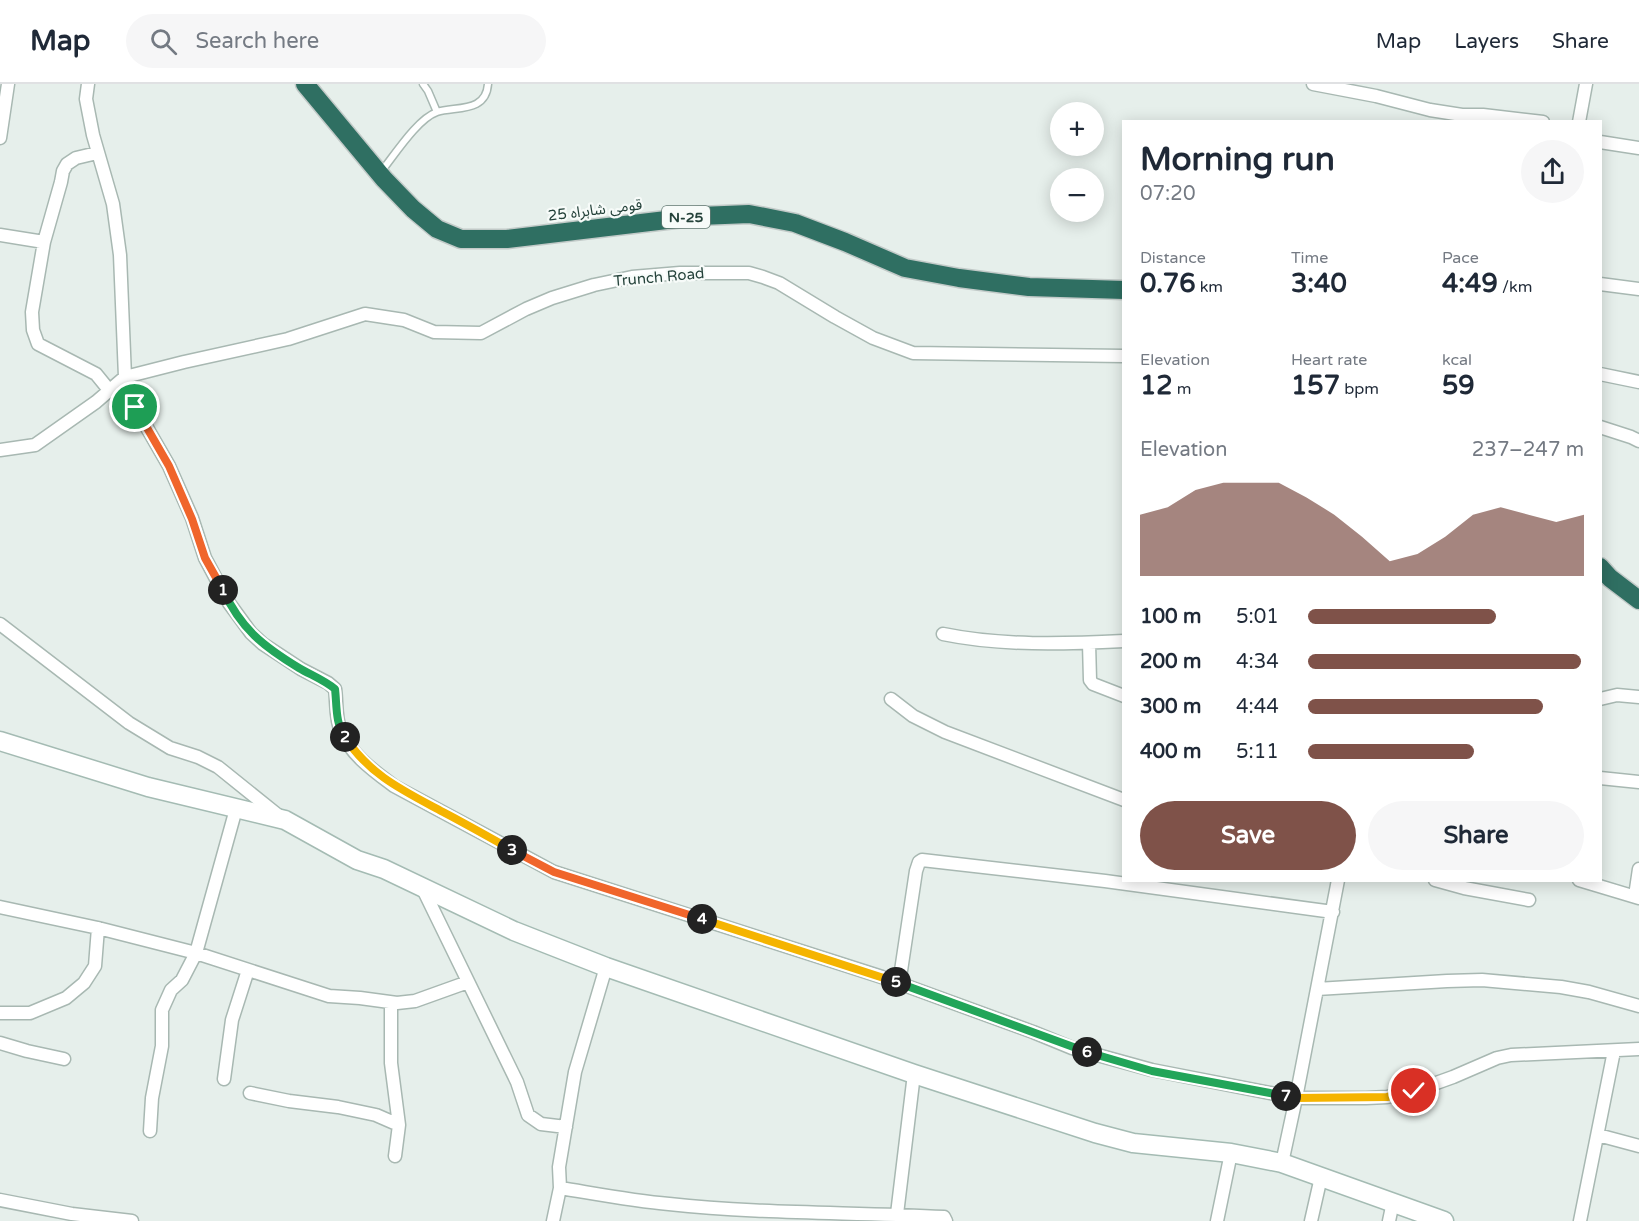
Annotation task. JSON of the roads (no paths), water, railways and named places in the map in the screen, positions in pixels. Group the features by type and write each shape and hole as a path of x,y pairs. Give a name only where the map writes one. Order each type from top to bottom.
{"highway":[{"name":"قومی شاہراہ 25","path":"305,84 413,209 438,228 461,239 507,239 700,216 749,214 795,223 905,268 959,278 1029,286 1122,290"},
{"path":"1602,569 1639,600"}],"street":[{"path":"0,138 8,84"},
{"path":"88,84 86,99 97,153 111,194 120,255 125,376 135,407 169,466 192,519 205,558 229,603 251,633 263,644 335,689 340,731 359,758 394,786 554,872 899,984 1072,1048 1152,1071 1296,1098 1387,1097 1414,1091 1497,1058 1511,1055 1639,1049"},
{"path":"1312,84 1344,87 1430,111 1526,120"},
{"path":"1579,120 1586,84"},
{"path":"1602,142 1639,148"},
{"path":"97,153 76,158 67,164 63,171 44,242 32,312 33,330 38,344 96,374 109,390"},
{"path":"0,235 44,242"},
{"name":"Trunch Road","path":"125,376 288,339 365,314 404,320 434,332 481,333 526,309 594,285 632,277 680,273 748,273 763,277 779,283 873,338 913,353 1122,356"},
{"path":"1602,284 1639,289"},
{"path":"1602,374 1639,382"},
{"path":"0,450 35,445 96,402 125,376"},
{"path":"1602,428 1639,441"},
{"path":"0,624 129,723 170,748 198,757 218,767 285,820 357,860 384,868 514,931 606,967 914,1074 1095,1132 1133,1143 1231,1153 1282,1163 1444,1221"},
{"path":"943,634 991,642 1122,641"},
{"path":"1089,643 1090,680 1093,684 1122,695"},
{"path":"1602,699 1617,695 1639,697"},
{"path":"891,699 913,716 945,732 1122,799"},
{"path":"0,741 148,787 285,820"},
{"path":"1602,778 1639,782"},
{"path":"150,1131 152,1098 162,1046 162,1010 171,990 182,980 196,953 236,809"},
{"path":"899,984 916,871 922,860 1105,881 1333,912"},
{"path":"1586,882 1637,897 1639,869"},
{"path":"1282,1163 1338,882"},
{"path":"1444,882 1529,900"},
{"path":"422,887 518,1082 528,1115 541,1124 566,1127"},
{"path":"0,907 98,928 196,953 329,996 391,1003 415,1001 468,982"},
{"path":"0,1013 30,1013 66,998 84,983 95,966 98,928"},
{"path":"553,1221 560,1188 559,1167 575,1072 606,967"},
{"path":"224,1079 232,1020 248,970"},
{"path":"1317,989 1482,980 1561,987 1639,1006"},
{"path":"391,1003 391,1063 399,1125 395,1156"},
{"path":"0,1043 64,1059"},
{"path":"1580,1221 1614,1051"},
{"path":"897,1214 914,1074"},
{"path":"250,1093 376,1115 399,1125"},
{"path":"1598,1135 1639,1146"},
{"path":"1217,1221 1231,1153"},
{"path":"1311,1221 1321,1177"},
{"path":"560,1188 627,1199 785,1216 897,1214 944,1217 946,1221"},
{"path":"0,1200 72,1214 132,1221"},
{"path":"1389,1221 1393,1202"}],"lane":[{"path":"423,84 438,112"},
{"path":"380,173 425,118 438,112 477,105 488,89 488,84"}]}
